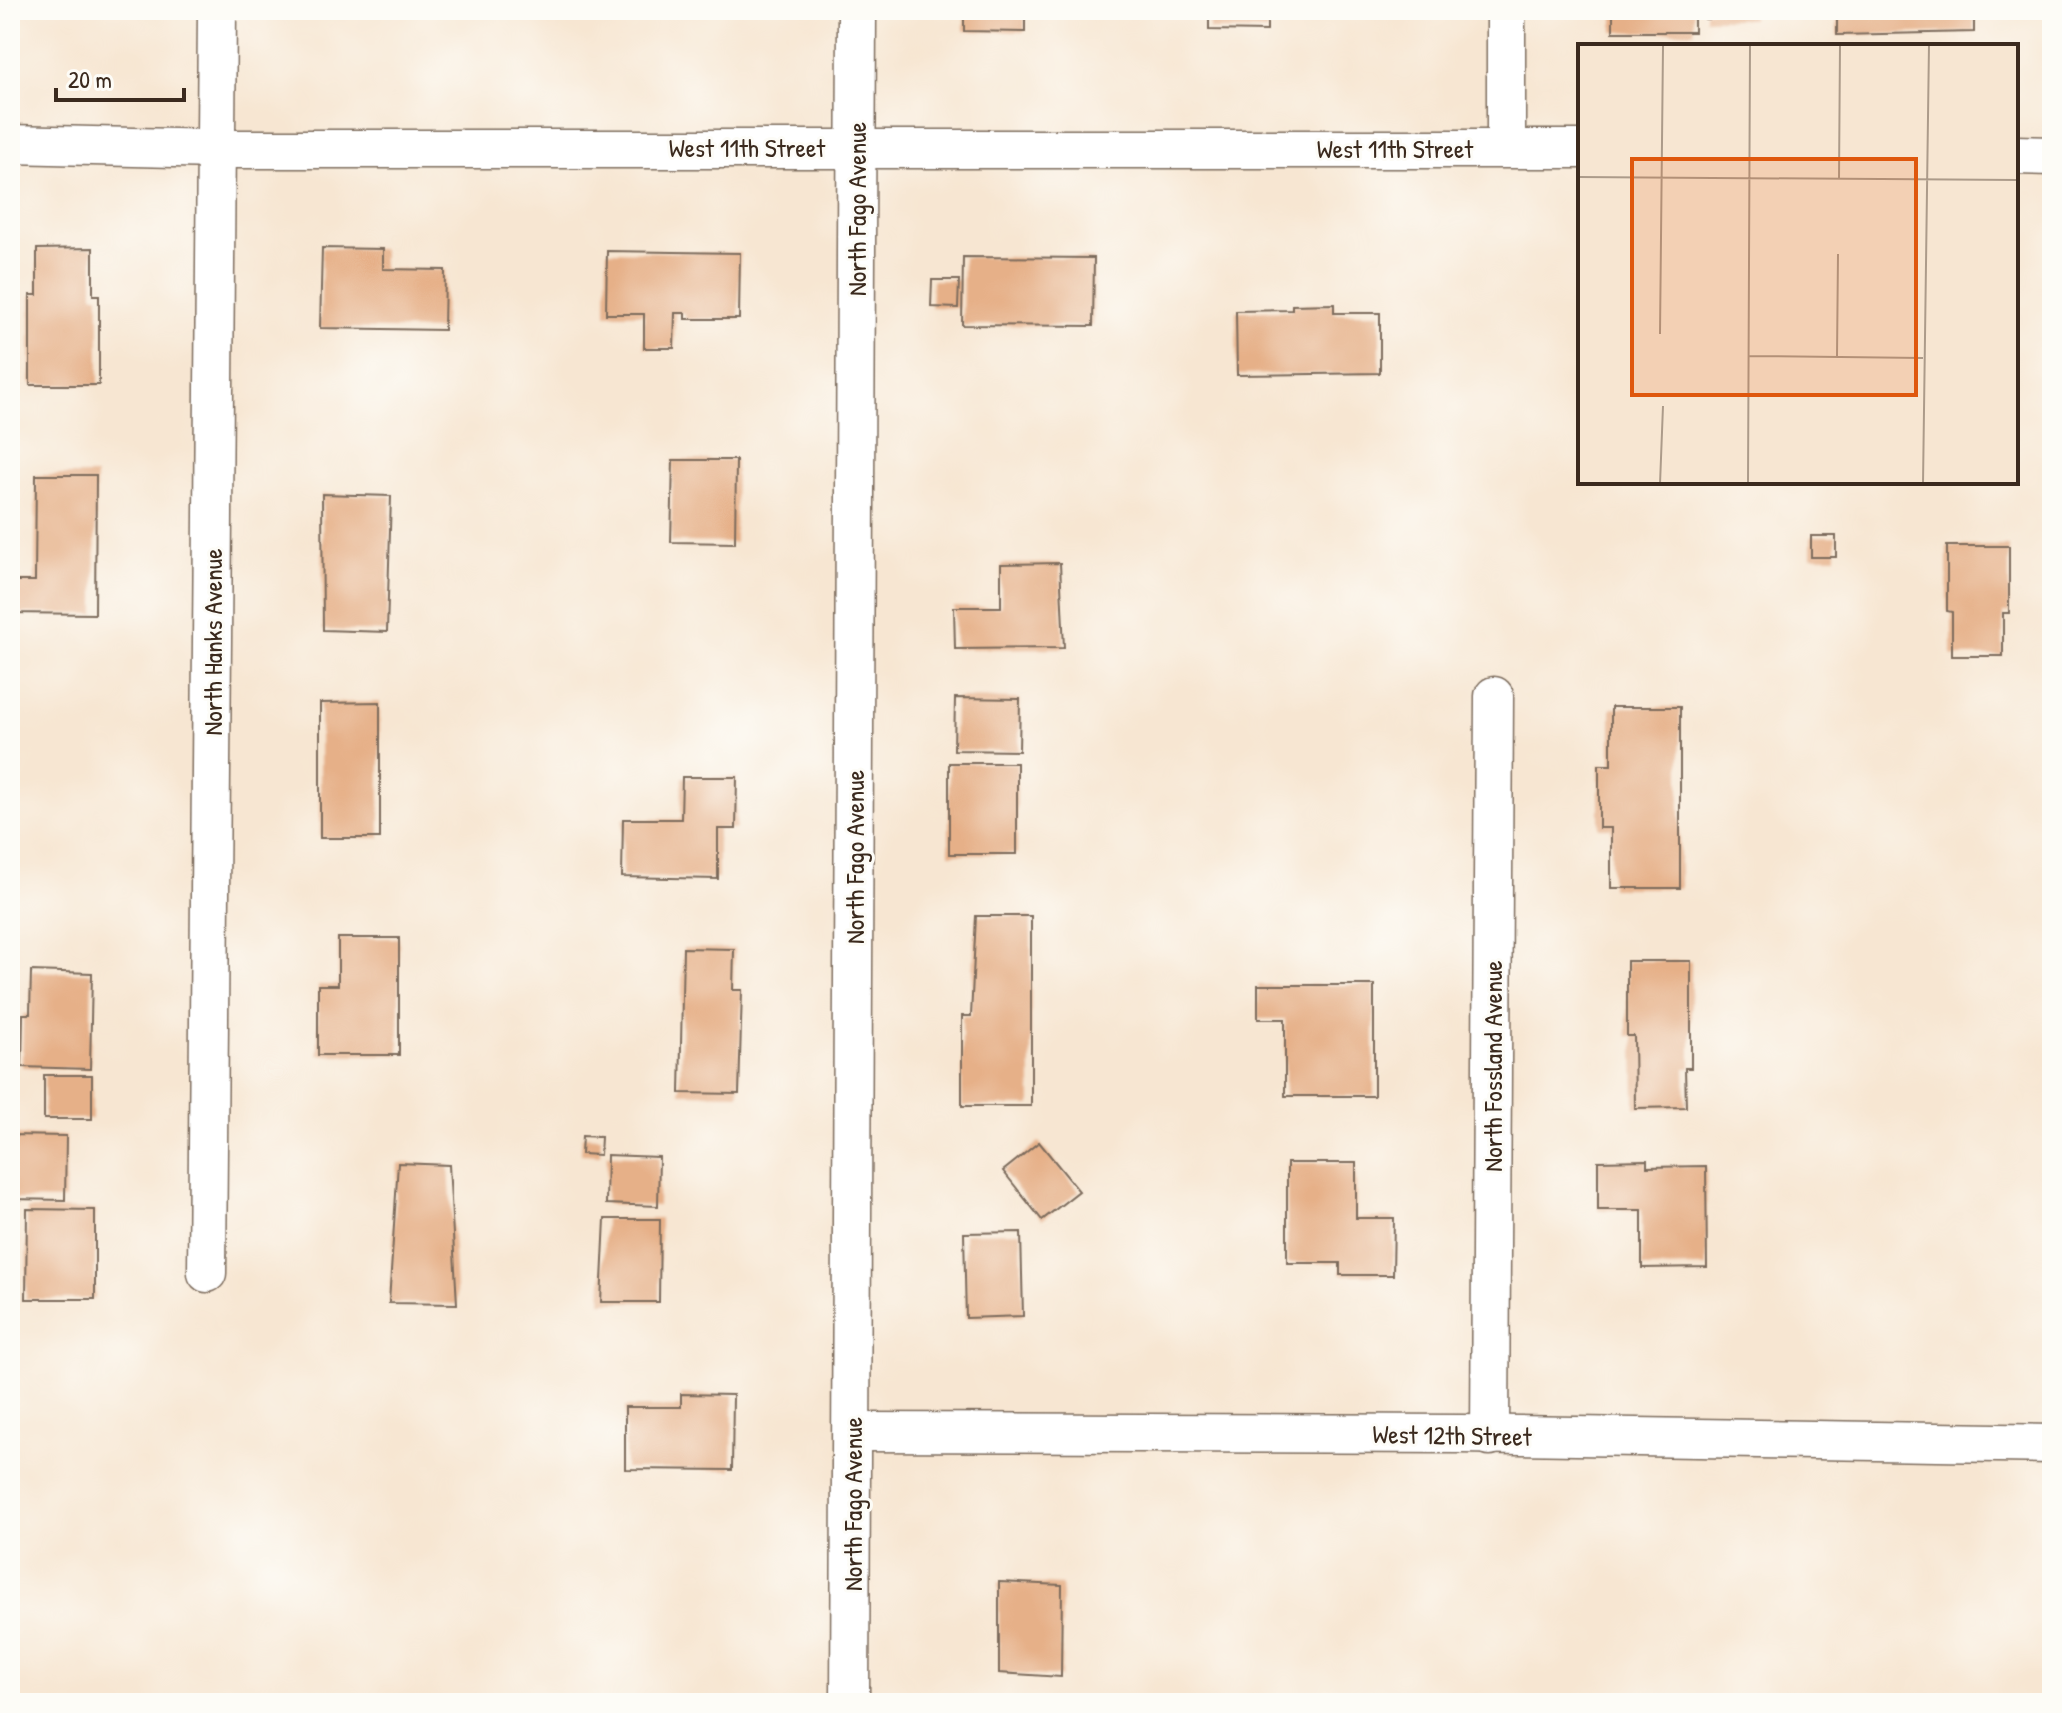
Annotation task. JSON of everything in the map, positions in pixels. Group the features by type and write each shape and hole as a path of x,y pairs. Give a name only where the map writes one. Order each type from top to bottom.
{"street":[{"name":"North Hanks Avenue","path":"207,1273 217,10"},
{"name":"North Fago Avenue","path":"850,1703 857,10"},
{"path":"1506,10 1506,148"},
{"name":"West 11th Street","path":"10,144 216,149 1578,149"},
{"path":"2018,155 2052,156"},
{"name":"North Fossland Avenue","path":"1490,1436 1494,696"},
{"name":"West 12th Street","path":"852,1432 2052,1444"}],"building":[{"path":"964,10 1025,10 1025,32 964,31"},
{"path":"1209,10 1267,10 1267,31 1209,30"},
{"path":"1613,10 1694,10 1694,32 1613,32"},
{"path":"1705,10 1752,10 1752,19 1705,19"},
{"path":"1837,10 1974,10 1974,32 1837,35"},
{"path":"93,248 93,295 99,295 99,385 30,385 30,295 37,295 37,249"},
{"path":"322,248 383,249 383,269 445,270 444,330 320,328"},
{"path":"607,251 740,253 739,319 685,319 685,313 675,313 674,348 644,348 644,314 606,314"},
{"path":"963,257 1094,258 1093,326 962,325"},
{"path":"932,280 959,280 958,308 931,307"},
{"path":"1334,304 1334,313 1380,313 1380,373 1237,375 1236,311 1292,310 1292,305"},
{"path":"673,460 736,460 735,543 671,542"},
{"path":"36,475 96,475 95,614 10,613 10,581 35,581"},
{"path":"322,494 391,496 387,632 323,630"},
{"path":"1811,536 1836,536 1836,557 1811,557"},
{"path":"1947,546 2009,546 2009,613 2003,613 2003,656 1952,656 1952,612 1947,611"},
{"path":"1060,563 1064,648 955,649 954,607 1001,607 1001,564"},
{"path":"955,698 1020,699 1019,751 954,750"},
{"path":"380,702 380,838 320,838 320,703"},
{"path":"1611,707 1680,707 1680,888 1611,888 1611,828 1599,828 1599,765 1611,765"},
{"path":"949,763 1017,763 1017,854 949,854"},
{"path":"682,777 737,777 736,829 718,829 718,879 622,877 623,819 681,819"},
{"path":"976,916 1031,916 1031,1106 962,1106 962,1016 971,1016"},
{"path":"338,938 399,938 399,1055 318,1055 318,985 338,985"},
{"path":"683,948 734,949 733,990 742,990 739,1094 680,1093"},
{"path":"1627,961 1691,961 1691,1068 1685,1068 1686,1107 1635,1108 1634,1036 1627,1036"},
{"path":"31,971 92,973 90,1069 22,1067 23,1014 30,1014"},
{"path":"1258,985 1374,985 1374,1096 1285,1096 1285,1019 1258,1019"},
{"path":"44,1075 92,1075 92,1119 44,1119"},
{"path":"10,1135 66,1136 65,1200 10,1199"},
{"path":"582,1136 601,1137 600,1155 581,1154"},
{"path":"1039,1142 1079,1191 1042,1220 1003,1171"},
{"path":"607,1155 659,1157 658,1206 606,1204"},
{"path":"1647,1160 1647,1167 1706,1166 1707,1267 1642,1268 1642,1210 1598,1210 1598,1161"},
{"path":"398,1163 449,1165 457,1304 389,1303"},
{"path":"1287,1163 1356,1163 1356,1218 1394,1218 1393,1275 1340,1275 1340,1263 1287,1263"},
{"path":"27,1209 95,1210 95,1299 26,1299"},
{"path":"605,1219 660,1219 659,1302 601,1302"},
{"path":"1021,1232 1023,1316 966,1318 964,1233"},
{"path":"681,1394 733,1395 732,1470 625,1469 625,1407 681,1407"},
{"path":"999,1582 1062,1585 1061,1677 999,1673"}]}
